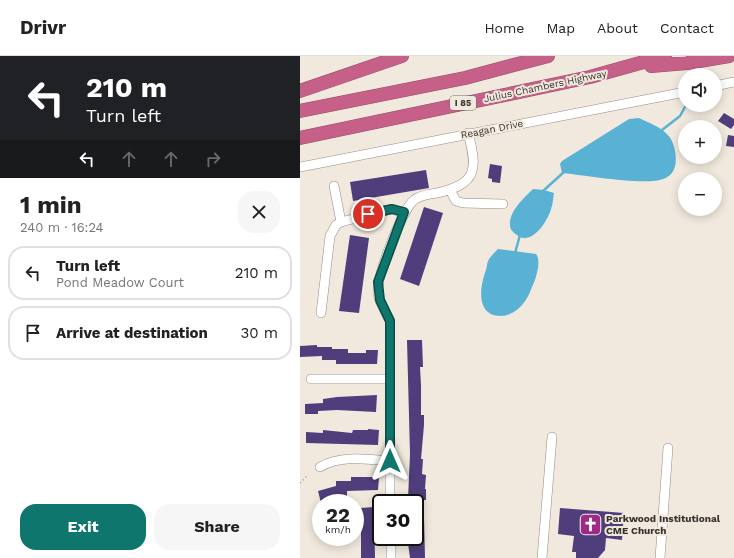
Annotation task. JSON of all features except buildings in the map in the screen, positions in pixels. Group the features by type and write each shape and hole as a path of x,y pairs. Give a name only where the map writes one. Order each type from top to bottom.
{"highway":[{"path":"300,91 402,56"},
{"path":"300,111 465,78 548,56"},
{"name":"I 85","path":"625,68 665,56"},
{"path":"625,68 687,63 729,56"},
{"name":"Julius Chambers Highway","path":"300,138 590,77 625,68"}],"street":[{"path":"722,85 734,82"},
{"name":"Reagan Drive","path":"300,167 468,133 678,93"},
{"path":"390,494 390,321 380,300 378,282 407,206 416,199 450,190 468,181 472,172 473,151 468,133"},
{"path":"334,186 341,222"},
{"path":"450,190 456,201 463,203 503,204"},
{"path":"321,313 330,236 336,225 341,222 392,209 404,212"},
{"path":"310,379 389,380"},
{"path":"542,558 552,437"},
{"path":"660,558 668,448"},
{"path":"320,467 332,461 341,460 390,461"},
{"path":"391,546 391,558"}],"path":[{"path":"300,483 308,475"}],"water":[{"path":"639,118 657,126 667,133 673,144 676,155 676,164 671,174 667,177 655,181 629,181 562,173 560,164 562,161 629,119"},
{"path":"533,189 554,193 552,205 543,226 528,238 522,238 511,230 510,220 514,210 525,196"},
{"path":"498,249 536,254 538,260 538,270 535,280 524,303 513,313 501,316 493,315 487,311 483,306 481,292 488,262 491,256"}],"waterway":[{"path":"662,130 680,116 682,112"},
{"path":"543,191 564,172"},
{"path":"515,253 520,235"}],"place":[{"name":"Parkwood Institutional CME Church","path":"591,524"}],"route":[{"path":"368,214 392,209 404,212 378,282 378,293 380,300 390,321 390,461"}]}
